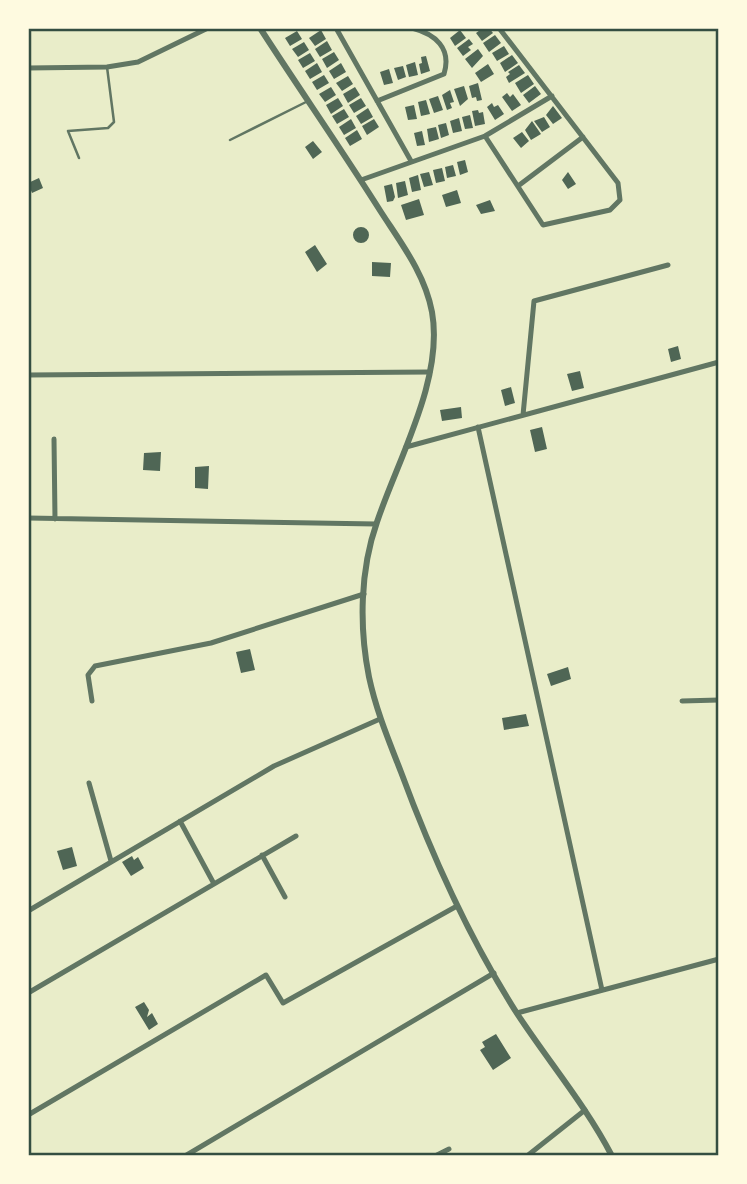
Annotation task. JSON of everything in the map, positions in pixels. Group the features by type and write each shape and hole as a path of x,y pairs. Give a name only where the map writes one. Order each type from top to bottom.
{"street":[{"path":"28,68 107,67 138,62 208,28"},
{"path":"260,28 361,180 425,288 434,328 430,372 376,524 364,594 366,657 380,719 411,802 457,906 517,1013 585,1110 612,1156"},
{"path":"377,100 444,74 447,60 439,41 428,33 412,28"},
{"path":"485,136 543,225 614,207 620,200 620,187 499,28"},
{"path":"338,29 411,161"},
{"path":"361,180 485,136 552,96"},
{"path":"518,187 583,137"},
{"path":"523,415 534,301 668,265"},
{"path":"405,447 719,362"},
{"path":"28,374 430,372"},
{"path":"478,427 603,990"},
{"path":"54,439 55,519"},
{"path":"28,519 376,524"},
{"path":"92,701 88,675 95,666 211,643 364,594"},
{"path":"682,701 719,700"},
{"path":"28,911 299,753 380,719"},
{"path":"89,783 111,861"},
{"path":"180,821 213,883"},
{"path":"28,993 296,836"},
{"path":"262,855 285,897"},
{"path":"28,1115 266,975 283,1003 457,906"},
{"path":"517,1013 719,959"},
{"path":"185,1156 494,972"},
{"path":"527,1156 585,1110"},
{"path":"435,1156 449,1149"}],"lane":[{"path":"79,158 68,131 108,128 114,122 107,67"},
{"path":"230,139 308,102"}],"building":[{"path":"483,28 489,28 493,33 482,41 476,33"},
{"path":"321,30 326,39 315,46 309,38"},
{"path":"460,30 466,38 455,46 450,38"},
{"path":"297,31 302,39 290,46 285,38"},
{"path":"495,35 501,43 489,52 483,43"},
{"path":"469,39 473,44 468,47 471,50 463,56 457,48"},
{"path":"327,41 332,50 320,57 315,49"},
{"path":"304,42 309,50 298,57 292,49"},
{"path":"504,46 509,54 497,61 492,53"},
{"path":"478,49 483,56 472,68 465,59"},
{"path":"334,52 339,60 327,68 322,59"},
{"path":"310,53 315,61 303,68 298,60"},
{"path":"512,55 518,63 505,72 500,63"},
{"path":"426,56 430,71 421,74 419,64 422,63 421,57"},
{"path":"415,62 418,75 409,77 406,65"},
{"path":"317,63 322,72 310,79 305,71"},
{"path":"341,63 346,72 334,79 329,71"},
{"path":"488,64 494,74 481,82 475,73"},
{"path":"519,65 525,73 509,83 506,77 510,74 508,72"},
{"path":"403,66 406,77 398,80 394,68"},
{"path":"389,69 393,83 384,85 380,72"},
{"path":"324,75 329,83 317,90 312,82"},
{"path":"528,75 534,84 521,93 515,83"},
{"path":"348,76 353,84 342,91 336,83"},
{"path":"478,83 482,100 477,101 476,97 472,98 469,86"},
{"path":"464,86 468,99 460,106 454,89"},
{"path":"535,86 541,94 529,103 523,95"},
{"path":"331,87 336,95 325,102 319,94"},
{"path":"355,87 360,95 348,103 343,94"},
{"path":"450,90 454,102 450,103 452,108 447,110 442,95"},
{"path":"507,93 510,97 513,94 521,105 512,111 502,97"},
{"path":"438,96 443,110 434,113 429,99"},
{"path":"338,98 343,106 331,114 326,105"},
{"path":"361,98 366,106 354,113 349,105"},
{"path":"426,100 430,114 421,116 418,102"},
{"path":"492,103 494,107 498,105 504,114 495,120 487,107"},
{"path":"414,105 417,119 408,120 405,107"},
{"path":"553,106 562,118 553,124 546,115"},
{"path":"368,108 373,117 361,124 356,116"},
{"path":"344,109 349,117 337,124 332,116"},
{"path":"478,110 479,113 483,112 485,124 475,126 472,111"},
{"path":"470,115 473,128 465,129 462,117"},
{"path":"544,117 550,127 542,132 534,121"},
{"path":"459,118 462,131 453,133 450,121"},
{"path":"351,119 356,128 344,135 339,127"},
{"path":"374,119 379,127 367,135 362,126"},
{"path":"532,121 541,134 531,140 525,130"},
{"path":"446,123 449,135 441,138 438,125"},
{"path":"436,127 439,139 429,142 427,129"},
{"path":"357,130 362,139 350,146 345,138"},
{"path":"422,131 425,145 417,146 414,133"},
{"path":"522,132 529,141 521,148 513,138"},
{"path":"313,141 322,152 313,159 305,147"},
{"path":"465,160 468,172 460,175 457,162"},
{"path":"453,165 456,176 447,178 445,167"},
{"path":"442,168 445,181 436,183 433,170"},
{"path":"429,172 433,185 424,187 420,174"},
{"path":"568,172 576,184 568,189 562,180"},
{"path":"418,175 421,190 412,192 409,178"},
{"path":"39,178 43,188 32,193 28,183"},
{"path":"405,181 408,195 398,198 396,183"},
{"path":"392,184 395,197 393,201 387,202 384,186"},
{"path":"457,190 461,203 446,207 442,195"},
{"path":"419,199 424,215 406,220 401,205"},
{"path":"490,200 495,211 481,214 476,205"},
{"path":"358,227 364,227 369,235 367,241 358,243 353,238 353,232"},
{"path":"315,245 327,264 317,272 305,252"},
{"path":"372,262 391,263 390,277 372,276"},
{"path":"678,346 681,359 671,362 668,349"},
{"path":"580,371 584,388 572,391 567,374"},
{"path":"511,387 515,403 505,406 501,390"},
{"path":"461,407 462,418 442,421 440,410"},
{"path":"542,427 547,449 535,452 530,430"},
{"path":"161,452 160,471 143,470 144,453"},
{"path":"209,466 208,489 195,488 195,467"},
{"path":"250,649 255,670 241,673 236,652"},
{"path":"568,667 571,679 551,686 547,674"},
{"path":"526,714 529,726 504,730 502,718"},
{"path":"72,847 77,866 63,870 57,851"},
{"path":"132,856 134,860 138,857 144,868 131,876 122,862"},
{"path":"144,1002 149,1010 147,1017 152,1013 158,1024 149,1030 135,1007"},
{"path":"496,1034 511,1058 493,1070 480,1050 485,1047 482,1042"}]}
